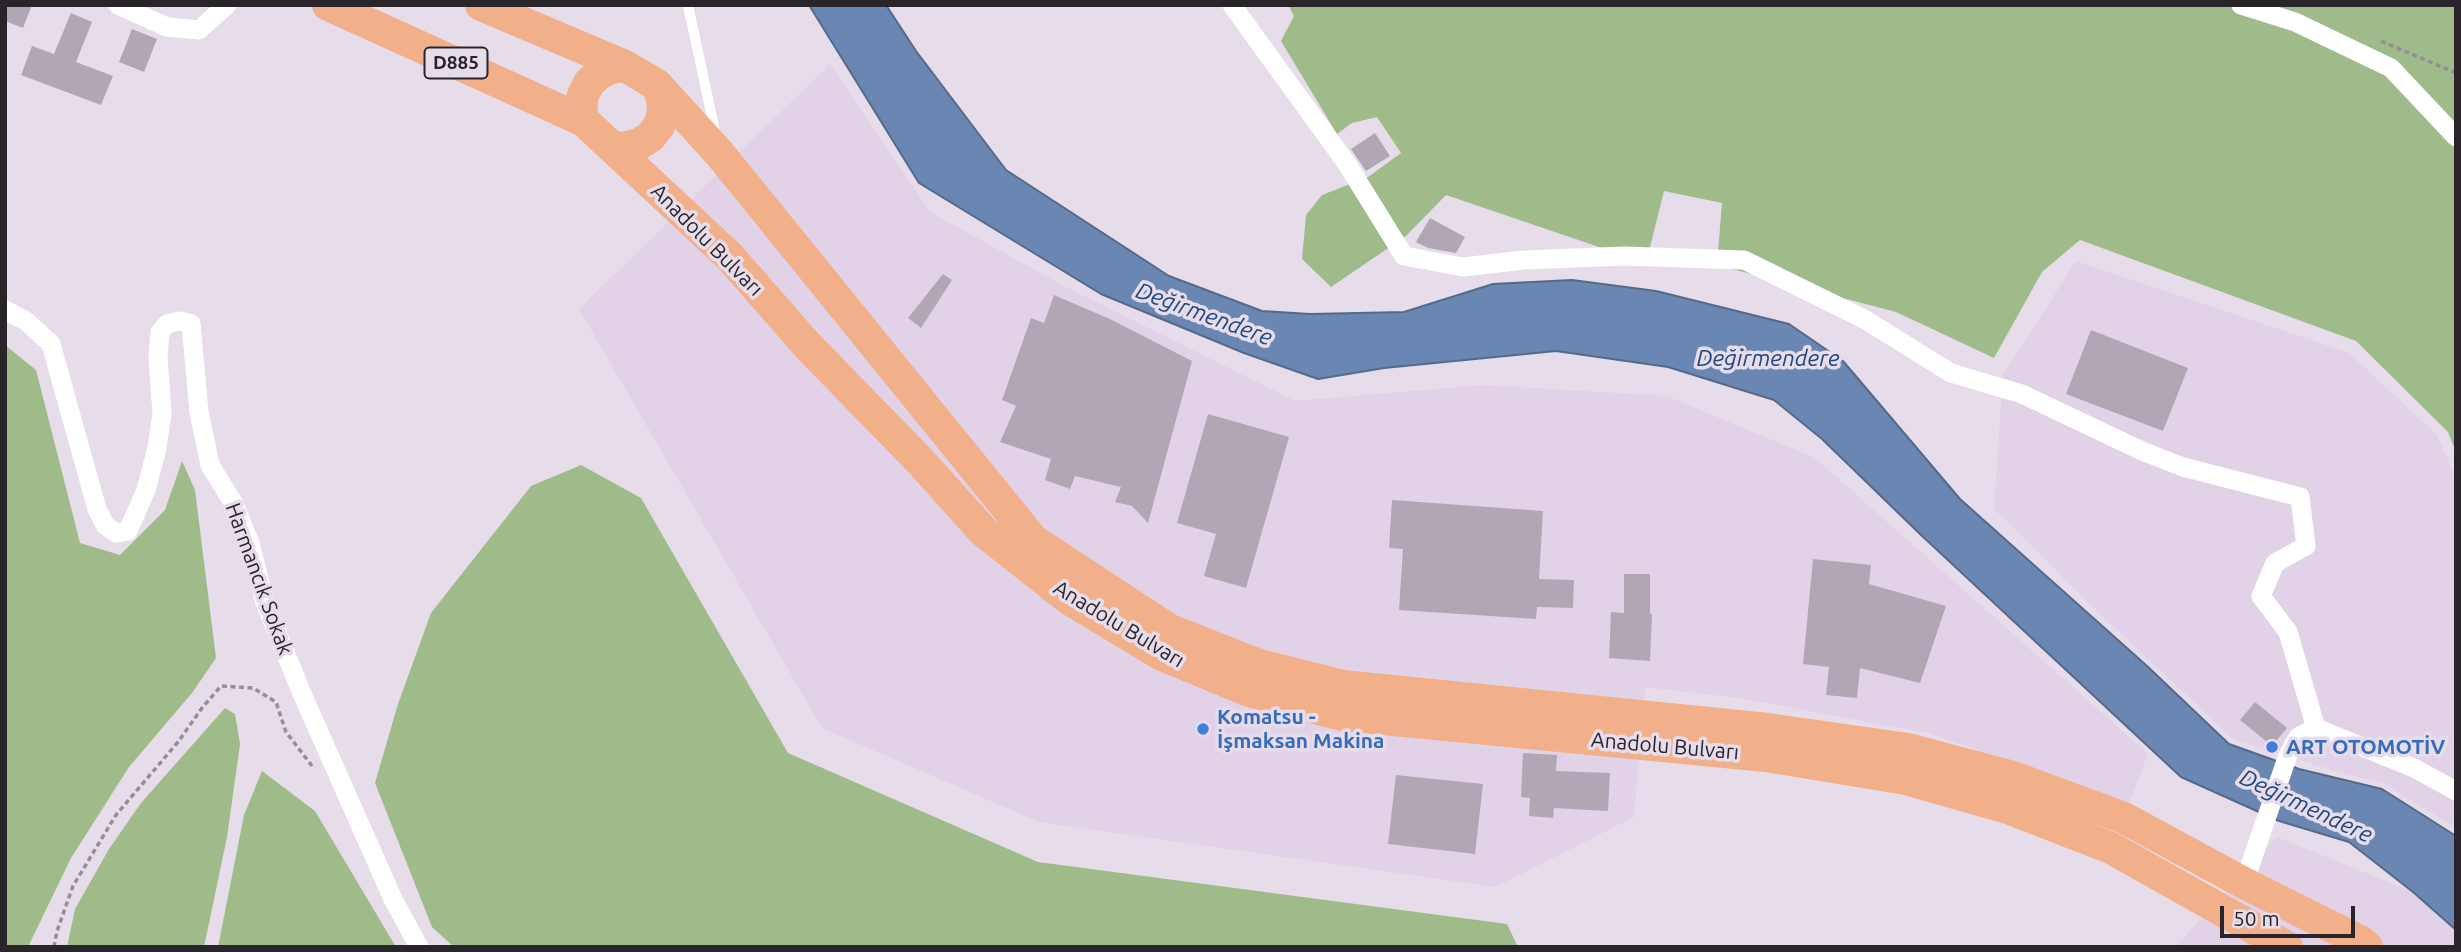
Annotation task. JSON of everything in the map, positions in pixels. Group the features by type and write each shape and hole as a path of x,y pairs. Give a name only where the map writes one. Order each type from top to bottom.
{"highway":[{"name":"Anadolu Bulvarı","path":"328,5 584,121 730,257 807,345 984,531 1069,599 1162,654 1249,691 1342,715 1766,755 1906,779 2008,808 2111,848 2287,947"},
{"name":"Anadolu Bulvarı","path":"481,5 625,66 657,85 719,153 1033,540 1170,630 1256,664 1343,686 1768,729 1908,749 2013,777 2124,818 2365,945"},
{"path":"584,121 581,108 589,83 611,68 625,66"},
{"path":"612,147 625,148 639,144 650,137 659,126 662,105 657,85"}],"street":[{"path":"118,5 167,27 199,30 227,5"},
{"path":"1232,5 1347,164 1404,256 1463,267 1524,260 1624,256 1744,260 1864,319 1951,373 2022,394 2183,467 2300,497 2306,546 2275,563 2260,596 2288,632 2316,728"},
{"path":"2241,5 2295,22 2391,68 2456,137"},
{"name":"Harmancık Sokak","path":"5,310 26,321 51,344 63,379 97,509 105,525 116,533 128,531 146,490 157,448 162,414 158,357 160,332 167,324 180,321 191,324 199,412 210,465 234,505 250,543 265,603 303,696 393,899 419,947"},
{"path":"2244,883 2288,755 2298,737 2316,728 2414,768 2456,791"}],"lane":[{"path":"688,5 719,153"}],"path":[{"path":"54,947 73,887 116,815 221,686 253,688 276,702 286,732 313,766 338,772"}],"shaded area":[{"path":"830,64 930,212 1066,287 1295,401 1483,385 1667,396 1815,458 2148,754 2129,803 1928,733 1739,698 1645,687 1634,817 1495,887 1039,822 822,728 579,309"},
{"path":"2076,261 2349,353 2437,435 2456,479 2456,828 2383,783 2233,739 1994,509 2003,375"},
{"path":"2277,837 2413,892 2456,930 2456,947 2175,947"}],"green space":[{"path":"1288,5 2456,5 2456,452 2448,432 2356,341 2080,240 2042,272 1994,358 1896,312 1717,265 1722,203 1664,191 1646,263 1446,195 1406,236 1331,287 1302,259 1306,215 1322,195 1368,177 1401,153 1377,117 1352,123 1337,134 1281,41 1294,16"},
{"path":"5,345 36,370 80,543 120,555 165,510 182,461 195,490 216,658 192,693 129,767 71,858 28,947 5,947"},
{"path":"581,465 641,498 788,753 1038,862 1507,924 1518,947 454,947 432,927 375,783 398,704 431,613 531,486"},
{"path":"225,708 235,714 240,744 227,837 204,947 67,947 75,909 109,849 141,803"},
{"path":"262,771 315,811 396,947 218,947 244,815"}],"water":[{"name":"Değirmendere","path":"809,5 886,5 916,51 1006,170 1169,276 1262,311 1310,314 1404,312 1493,284 1572,280 1656,291 1789,324 1843,361 1960,499 2147,666 2229,744 2299,769 2382,789 2456,836 2456,930 2349,842 2279,821 2181,777 1822,439 1774,400 1668,367 1556,351 1384,368 1318,379 1244,353 1101,294 919,183"}],"building":[{"path":"5,5 32,5 23,28 5,21"},
{"path":"71,13 92,22 76,62 113,76 101,105 21,75 32,46 54,54"},
{"path":"132,29 157,39 144,72 119,62"},
{"path":"1375,133 1390,156 1366,171 1351,149"},
{"path":"1430,218 1465,237 1456,253 1428,248 1416,242"},
{"path":"943,274 952,280 921,328 908,318"},
{"path":"1054,295 1110,319 1192,361 1148,523 1132,506 1115,502 1121,487 1075,476 1070,489 1045,480 1051,459 1000,442 1016,406 1002,400 1031,318 1044,323"},
{"path":"2091,330 2188,368 2163,431 2066,394"},
{"path":"1208,414 1289,437 1246,588 1204,576 1216,534 1177,523"},
{"path":"1392,500 1543,511 1539,579 1574,580 1573,608 1537,607 1536,619 1399,610 1403,549 1389,548"},
{"path":"1813,559 1871,565 1869,584 1946,606 1920,683 1860,668 1857,698 1826,695 1829,667 1803,664"},
{"path":"1624,574 1650,574 1650,661 1609,658 1611,612 1624,613"},
{"path":"2255,702 2287,728 2272,746 2240,720"},
{"path":"1523,753 1557,755 1556,771 1610,773 1608,811 1554,808 1553,818 1529,816 1530,798 1521,797"},
{"path":"1396,775 1483,784 1475,854 1388,844"}],"place":[{"name":"Komatsu - İşmaksan Makina","path":"1203,729"},
{"name":"ART OTOMOTİV","path":"2272,747"}]}
